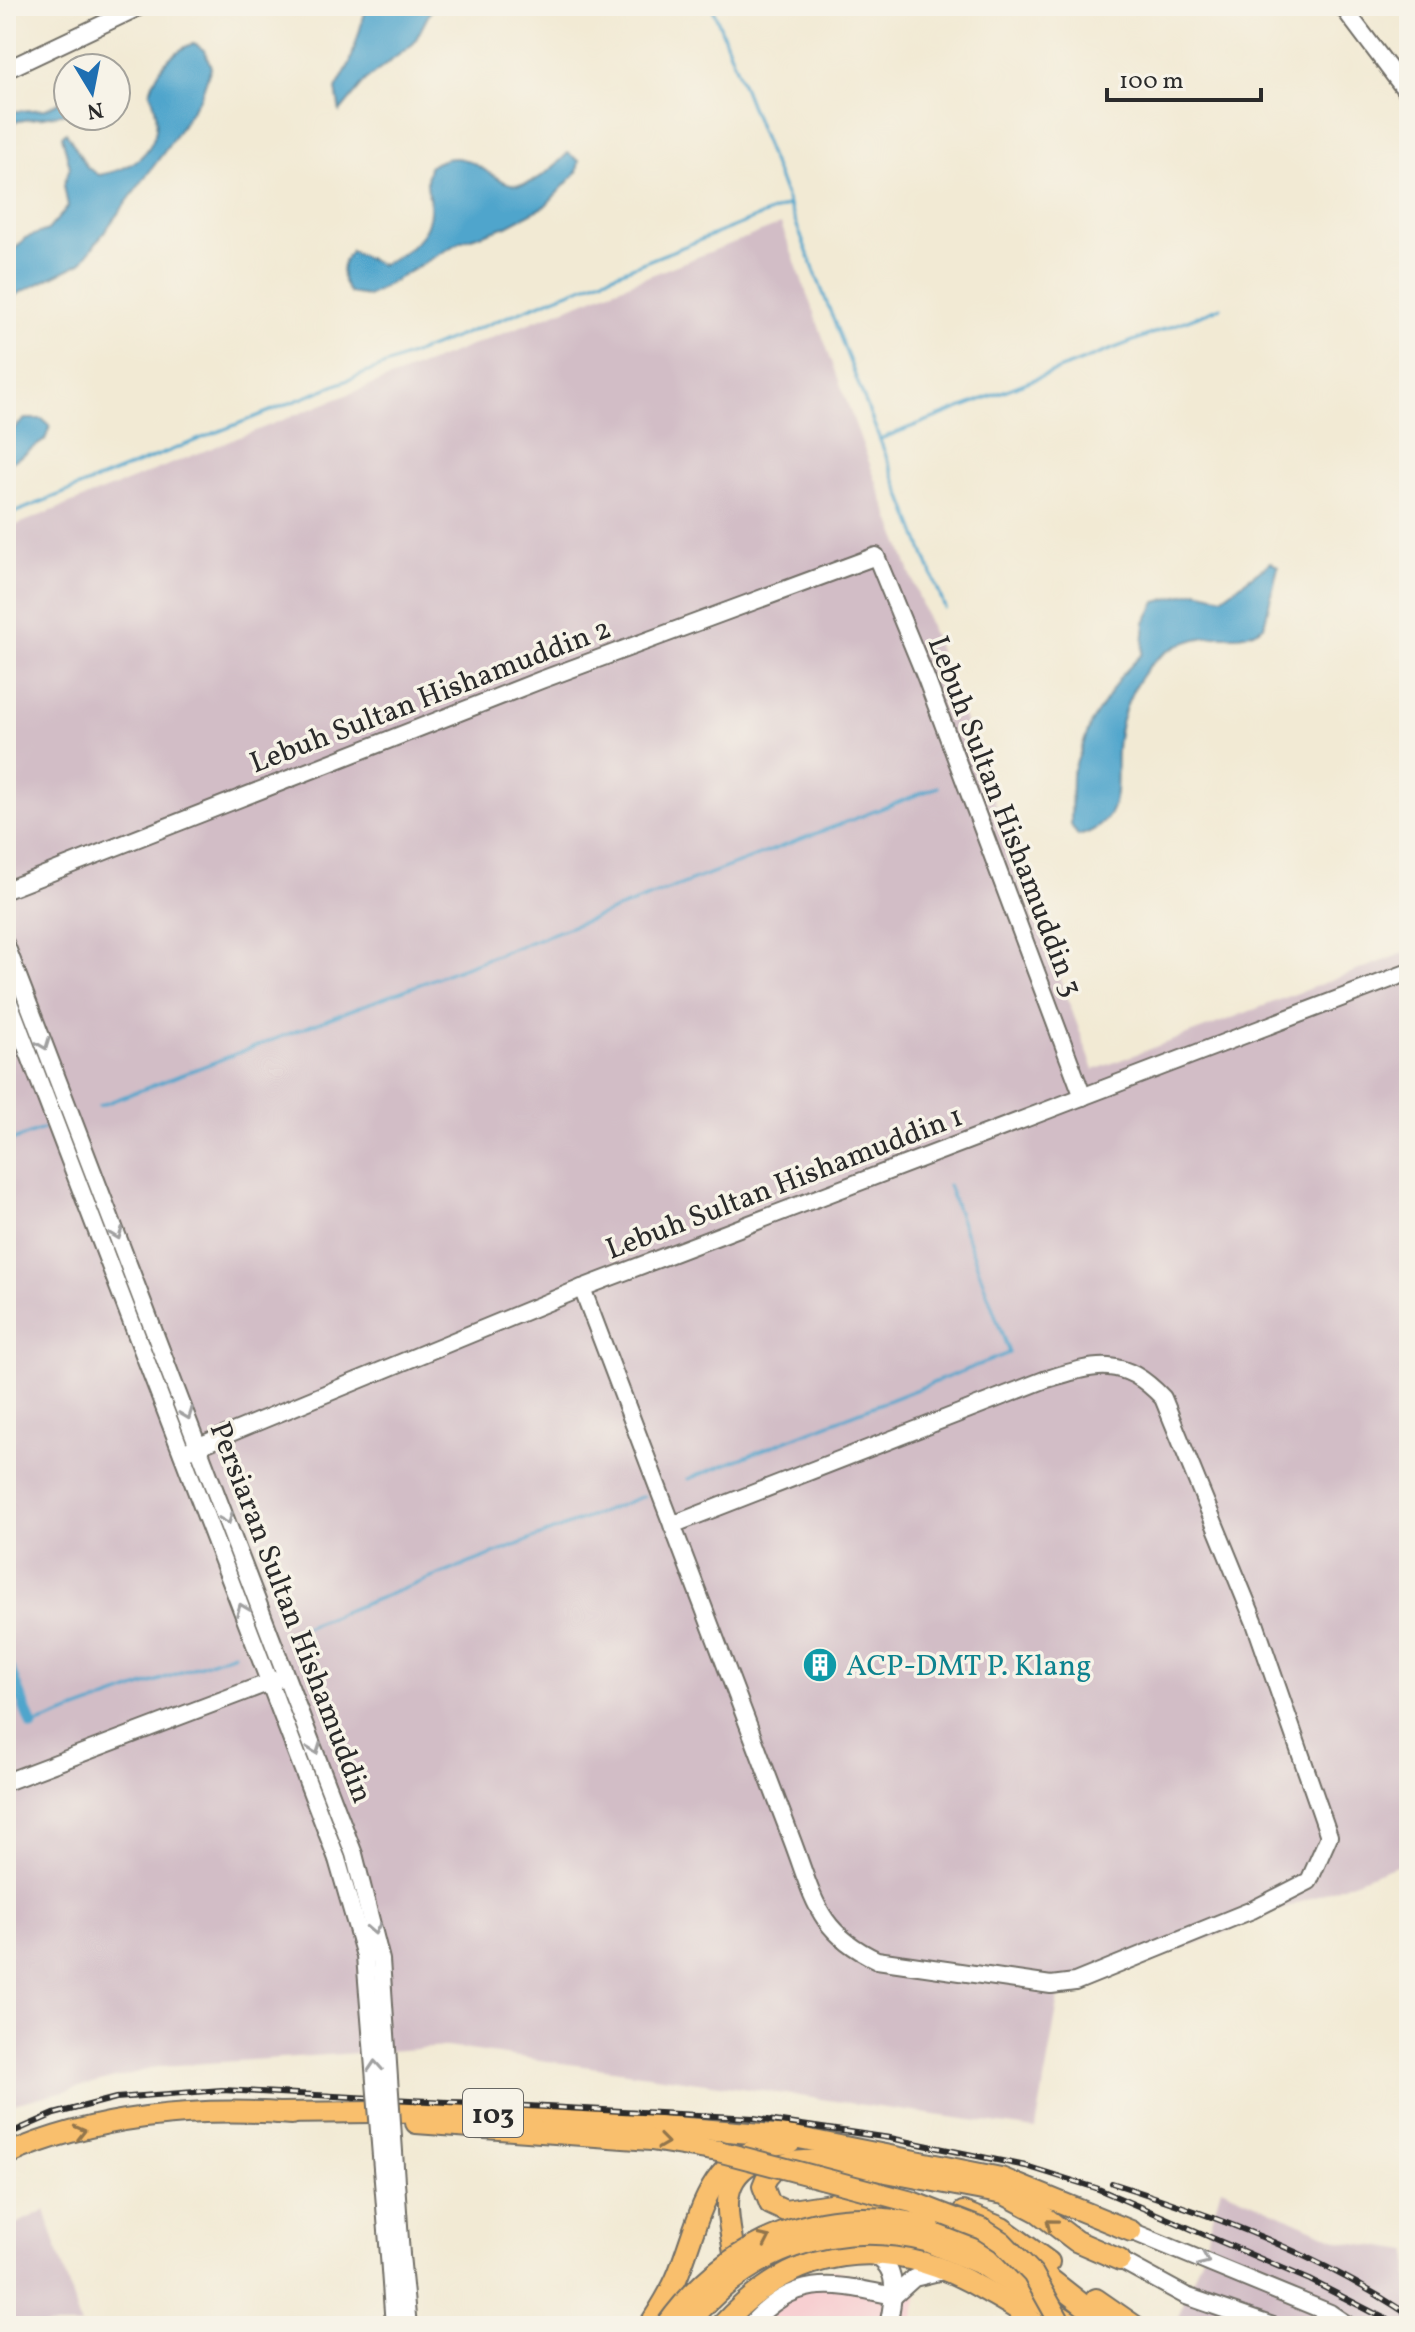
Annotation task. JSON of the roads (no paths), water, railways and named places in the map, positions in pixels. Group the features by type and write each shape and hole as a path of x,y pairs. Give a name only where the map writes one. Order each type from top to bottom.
{"main road":[{"name":"103","path":"6,2155 46,2141 135,2119 214,2111 471,2111 759,2132 826,2152 1017,2182 1131,2231"},
{"path":"278,2113 651,2140 718,2151 912,2202 966,2213 1002,2228 1135,2326"},
{"path":"649,2326 676,2280 703,2201 727,2167 746,2154 771,2145 826,2152 1004,2194 1038,2212 1076,2241 1120,2260"},
{"path":"713,2326 736,2277 726,2205 735,2180 744,2168 758,2160 826,2152"},
{"path":"826,2152 775,2169 764,2182 767,2201 785,2211 856,2200 916,2207 1026,2259 1109,2326"},
{"path":"912,2202 969,2222 1002,2242 1041,2284 1065,2326"},
{"path":"666,2326 712,2272 753,2244 782,2231 826,2220 861,2217 970,2242 1109,2326"},
{"path":"687,2326 731,2279 780,2250 855,2233 928,2234 981,2264 1076,2326"},
{"path":"721,2326 757,2290 788,2272 828,2257 863,2254 897,2255 995,2288 1065,2326"},
{"path":"958,2276 1019,2310 1037,2326"}],"street":[{"path":"6,70 141,6"},
{"path":"1342,6 1409,95"},
{"name":"Lebuh Sultan Hishamuddin 2","path":"6,890 541,680 876,556"},
{"name":"Lebuh Sultan Hishamuddin 3","path":"876,556 926,678 1083,1097"},
{"name":"Persiaran Sultan Hishamuddin","path":"6,945 354,1854 381,1960 395,2255 394,2326"},
{"name":"Lebuh Sultan Hishamuddin 1","path":"182,1453 582,1288 1409,972"},
{"name":"Persiaran Sultan Hishamuddin","path":"6,994 337,1859 365,1956 395,2255 408,2326"},
{"path":"582,1288 672,1525 823,1919 835,1935 853,1949 877,1960 1051,1985 1075,1982 1252,1910 1309,1881 1318,1866 1329,1836 1312,1778 1255,1623 1163,1398 1143,1377 1117,1367 1093,1365 1044,1380 672,1525"},
{"path":"6,1782 287,1676"},
{"path":"1131,2231 1330,2313 1349,2326"},
{"path":"863,2254 878,2257 886,2264 894,2296 888,2326"},
{"path":"1120,2260 1186,2296 1273,2326"},
{"path":"894,2296 921,2274 958,2276"},
{"path":"749,2326 779,2302 817,2284 831,2283 894,2296"}],"water":[{"path":"367,6 433,6 414,43 366,80 340,112 336,89 350,63"},
{"path":"194,43 205,51 211,67 201,96 167,148 81,263 21,292 6,303 6,259 25,238 48,230 68,207 64,185 70,167 62,136 66,132 87,167 99,175 129,165 149,148 154,136 157,123 150,92 157,76 166,62"},
{"path":"52,106 52,116 6,123 6,112 46,109"},
{"path":"568,153 579,161 577,172 545,206 507,226 462,241 368,296 350,293 342,272 344,261 351,251 381,265 408,249 422,234 430,215 429,167 445,159 460,158 507,183 519,185 543,176"},
{"path":"25,419 42,419 50,426 45,440 6,466 6,436"},
{"path":"1271,562 1278,567 1264,626 1247,634 1186,642 1157,658 1143,674 1128,700 1122,720 1117,750 1116,790 1110,813 1093,830 1078,836 1071,825 1072,775 1091,723 1121,676 1142,654 1145,623 1156,602 1197,591 1223,597"}],"waterway":[{"path":"712,6 945,608"},
{"path":"6,516 788,205"},
{"path":"880,439 1221,307"},
{"path":"99,1106 938,787"},
{"path":"6,1143 43,1129"},
{"path":"688,1479 1009,1353 948,1185"},
{"path":"302,1628 644,1496"},
{"path":"32,1726 234,1653"},
{"path":"6,1659 32,1726"}],"railway":[{"path":"6,2135 54,2114 116,2098 222,2090 754,2118 890,2138 1026,2166 1096,2188 1310,2280 1399,2326"},
{"path":"1112,2183 1265,2238 1337,2273 1409,2315"}],"place":[{"name":"ACP-DMT P. Klang","path":"820,1665"}]}
